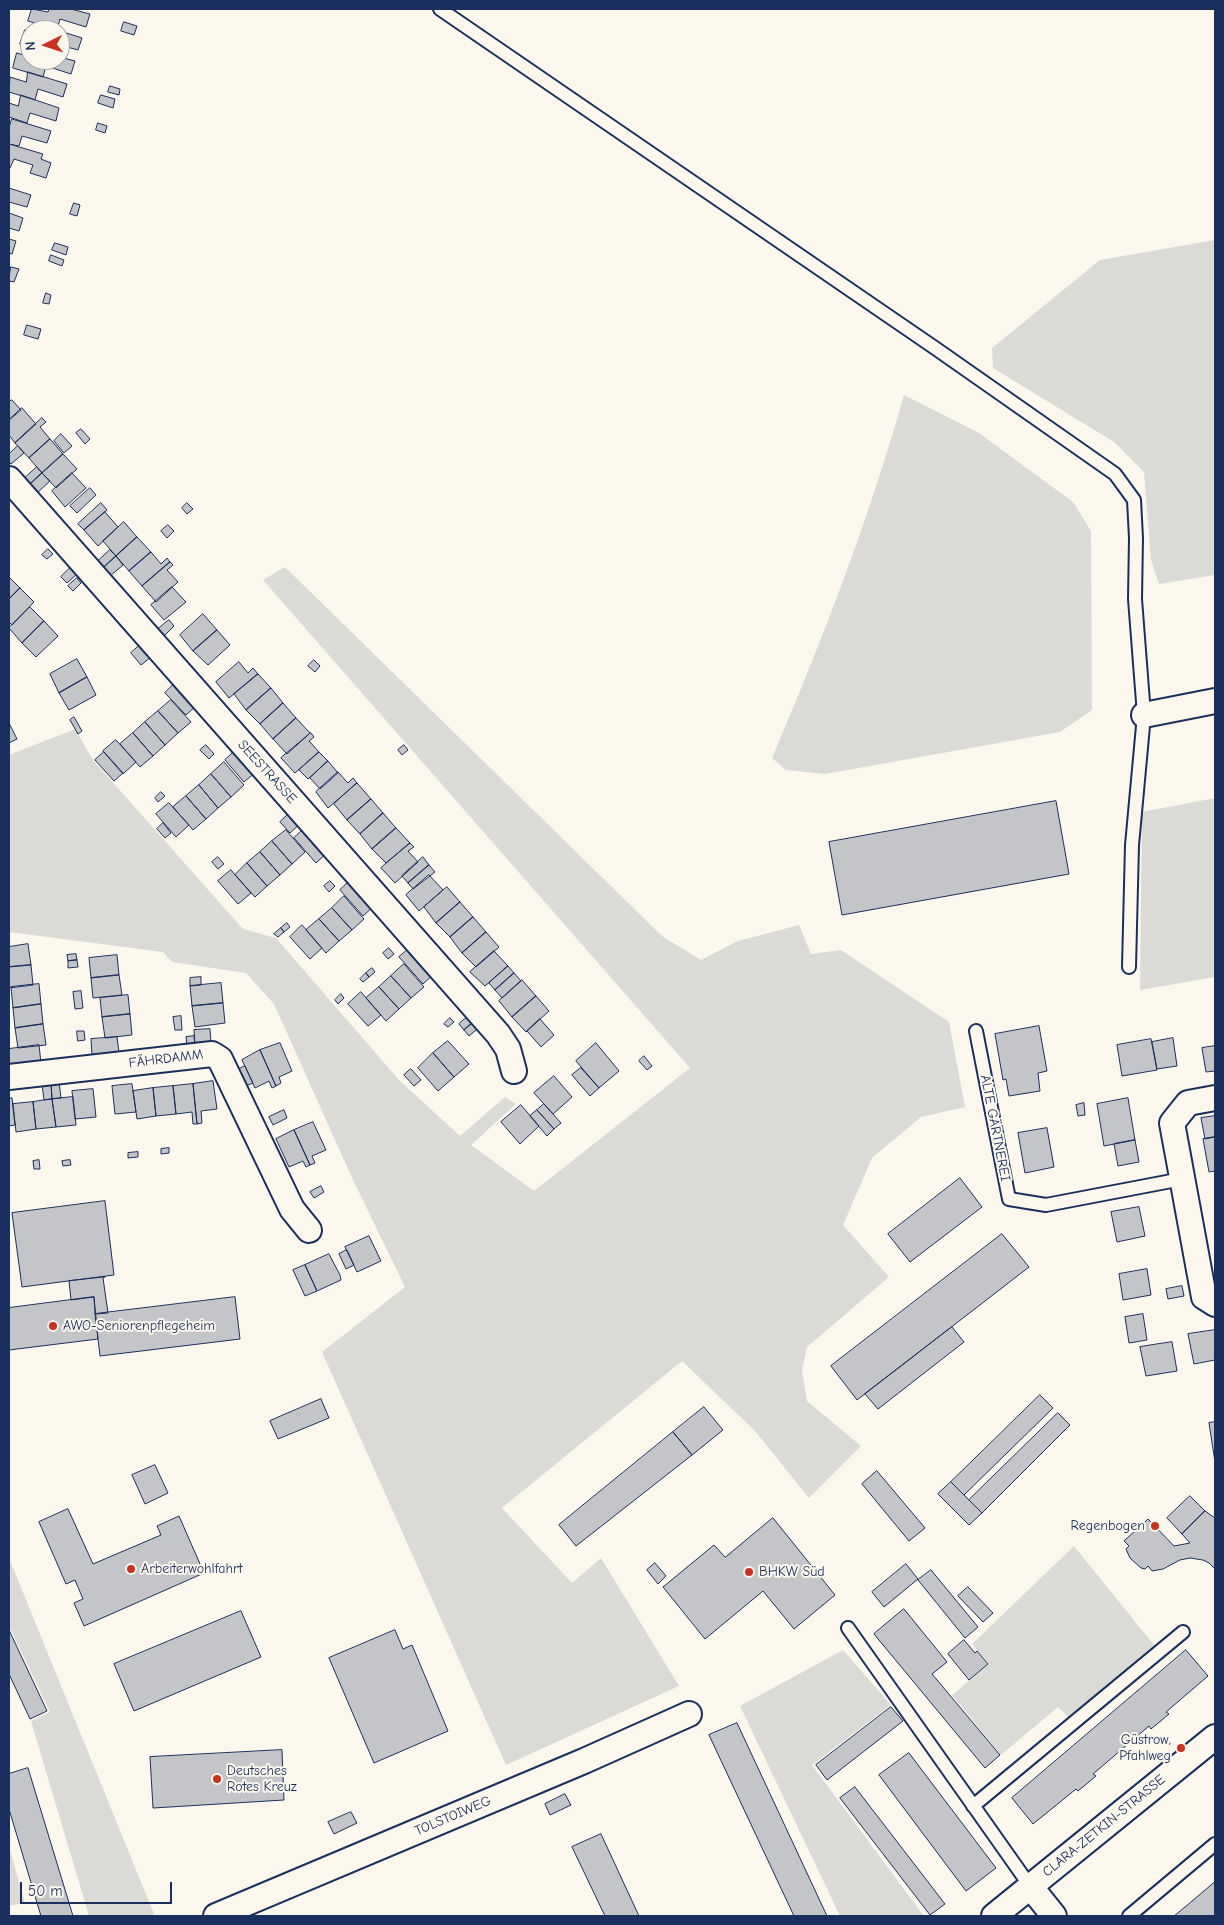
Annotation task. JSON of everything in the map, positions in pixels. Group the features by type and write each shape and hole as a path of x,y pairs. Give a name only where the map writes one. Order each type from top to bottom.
{"street":[{"name":"SEESTRASSE","path":"9,479 498,1034 508,1049 514,1071"},
{"path":"1144,715 1215,701"},
{"name":"FÄHRDAMM","path":"9,1078 212,1054 220,1060 292,1209 309,1230"},
{"path":"1215,1098 1188,1103 1172,1122 1204,1297 1215,1304"},
{"name":"TOLSTOIWEG","path":"216,1916 584,1761 689,1714"},
{"name":"CLARA-ZETKIN-STRASSE","path":"994,1916 1215,1737"},
{"path":"1030,1886 1054,1916"}],"lane":[{"path":"440,9 927,342 1115,474 1134,500 1136,538 1135,599 1144,715 1132,845 1129,967"},
{"name":"ALTE GÄRTNEREI","path":"976,1031 1009,1198 1046,1205 1182,1179"},
{"path":"848,1628 1030,1886"},
{"path":"973,1806 1183,1632"},
{"path":"1129,1916 1215,1844"}],"shaded area":[{"path":"1215,240 1215,575 1159,584 1151,560 1144,472 1114,442 993,368 992,348 1100,260"},
{"path":"904,395 979,433 1073,502 1091,531 1092,710 1060,732 825,774 786,770 772,758 844,578 876,487"},
{"path":"285,567 662,936 701,960 738,941 799,925 811,954 841,950 949,1022 965,1107 921,1117 872,1158 843,1225 889,1277 807,1347 802,1370 807,1401 861,1446 809,1498 755,1431 682,1361 502,1508 572,1583 601,1558 679,1686 506,1765 322,1352 405,1287 353,1180 274,1004 246,973 172,962 163,952 9,932 9,755 75,729 93,760 243,929 276,938 399,1080 460,1136 505,1097 516,1104 471,1145 534,1191 690,1068 263,580"},
{"path":"1215,798 1215,977 1140,990 1142,812"},
{"path":"1074,1546 1154,1645 1068,1717 1058,1707 1001,1755 952,1695 989,1664 972,1644"},
{"path":"9,1558 154,1914 148,1916 89,1916 31,1721 50,1712 9,1626"},
{"path":"843,1650 891,1705 812,1765 924,1916 840,1916 740,1706"},
{"path":"9,1846 25,1903 9,1906"}],"building":[{"path":"32,9 48,12 49,9 71,9 90,14 86,27 70,22 70,20 28,20"},
{"path":"124,22 137,26 134,35 121,31"},
{"path":"70,34 82,38 78,50 70,48"},
{"path":"17,53 20,54 20,70 45,70 43,77 13,68"},
{"path":"70,60 75,61 71,74 58,70 70,70"},
{"path":"28,72 67,84 63,97 38,89 35,100 9,92 10,77 26,82"},
{"path":"110,86 120,89 119,95 108,92"},
{"path":"21,95 59,108 56,121 30,113 27,123 9,117 9,103 18,106"},
{"path":"101,95 115,99 113,108 98,103"},
{"path":"12,119 51,131 47,143 22,136 19,146 9,144 9,128"},
{"path":"98,123 107,126 105,133 96,130"},
{"path":"9,144 43,154 41,159 51,163 46,178 30,173 33,165 14,159 9,170"},
{"path":"9,188 31,195 27,207 9,202"},
{"path":"74,203 80,205 77,216 70,214"},
{"path":"9,213 23,218 19,231 9,228"},
{"path":"9,239 16,241 12,254 9,253"},
{"path":"55,243 68,247 66,255 52,250"},
{"path":"51,255 64,260 62,266 49,261"},
{"path":"11,267 19,269 14,282 9,281"},
{"path":"46,293 51,295 49,304 43,303"},
{"path":"27,325 41,329 38,339 24,335"},
{"path":"12,400 21,410 9,420 9,402"},
{"path":"22,408 36,424 15,443 9,435 9,420"},
{"path":"42,418 46,422 40,427 50,439 29,458 15,443"},
{"path":"81,429 90,439 85,444 76,433"},
{"path":"61,434 72,446 64,453 54,441"},
{"path":"50,439 63,454 42,473 29,458"},
{"path":"18,446 24,453 11,464 9,454"},
{"path":"63,454 77,469 56,488 42,473"},
{"path":"37,467 42,473 29,485 24,479"},
{"path":"42,473 50,481 37,493 29,485"},
{"path":"72,473 86,488 65,507 52,491"},
{"path":"90,488 96,495 77,513 70,506"},
{"path":"101,503 107,510 84,530 78,524"},
{"path":"187,503 193,509 187,514 182,508"},
{"path":"105,512 118,527 98,546 84,530"},
{"path":"124,522 137,537 116,556 103,541"},
{"path":"168,525 174,531 167,538 161,531"},
{"path":"137,537 151,552 129,571 116,556"},
{"path":"48,549 53,554 47,559 42,555"},
{"path":"110,550 116,556 103,568 97,562"},
{"path":"151,552 161,564 167,558 170,562 142,586 129,571"},
{"path":"116,556 123,565 110,576 103,568"},
{"path":"170,562 173,565 167,570 178,582 156,602 142,586"},
{"path":"72,566 78,573 67,583 61,577"},
{"path":"9,577 20,588 9,599"},
{"path":"77,578 81,583 73,591 68,586"},
{"path":"172,587 186,602 164,620 151,605"},
{"path":"20,588 34,602 12,625 9,622 9,599"},
{"path":"30,607 44,621 22,643 9,628"},
{"path":"203,614 217,630 193,651 180,635"},
{"path":"169,620 174,626 163,637 157,630"},
{"path":"44,621 58,636 36,657 22,643"},
{"path":"217,630 230,645 208,665 193,651"},
{"path":"140,645 151,657 141,665 131,653"},
{"path":"77,659 87,677 59,693 50,674"},
{"path":"314,660 320,666 315,672 308,666"},
{"path":"239,662 248,673 253,668 258,674 229,698 216,682"},
{"path":"258,674 271,688 246,710 234,694"},
{"path":"87,677 96,695 69,710 59,693"},
{"path":"176,682 197,705 186,715 165,693"},
{"path":"271,688 283,703 260,724 246,710"},
{"path":"171,700 191,722 178,733 158,711"},
{"path":"283,703 296,718 273,739 260,724"},
{"path":"158,711 178,733 165,745 145,722"},
{"path":"74,717 82,731 78,734 70,720"},
{"path":"296,718 310,733 287,754 273,739"},
{"path":"145,722 165,745 153,756 133,733"},
{"path":"9,723 17,739 9,743"},
{"path":"133,733 153,756 140,767 120,744"},
{"path":"311,733 314,737 309,741 319,752 295,773 281,758"},
{"path":"116,740 136,762 123,774 103,751"},
{"path":"206,745 214,754 209,759 200,750"},
{"path":"404,745 408,750 402,755 398,750"},
{"path":"237,749 257,771 244,782 225,760"},
{"path":"104,752 123,773 114,781 95,760"},
{"path":"319,752 328,761 308,779 299,770"},
{"path":"328,761 338,773 320,789 310,778"},
{"path":"224,762 244,785 231,797 211,774"},
{"path":"338,772 348,783 353,778 357,783 328,808 316,792"},
{"path":"211,774 231,797 218,808 199,785"},
{"path":"357,783 371,799 347,820 334,804"},
{"path":"199,785 218,808 206,819 186,796"},
{"path":"161,792 165,796 158,802 155,798"},
{"path":"186,796 206,819 193,830 173,807"},
{"path":"371,799 383,813 360,834 347,820"},
{"path":"1056,801 1069,874 842,915 829,842"},
{"path":"169,803 189,825 176,837 156,814"},
{"path":"292,811 302,822 290,833 280,822"},
{"path":"383,813 396,828 372,849 360,834"},
{"path":"163,823 171,833 165,838 157,829"},
{"path":"306,827 328,852 316,863 294,838"},
{"path":"396,828 410,843 386,863 372,849"},
{"path":"286,830 305,852 292,864 272,841"},
{"path":"272,841 292,864 280,875 260,852"},
{"path":"410,843 414,847 408,851 418,862 395,883 381,868"},
{"path":"260,852 280,875 267,886 247,863"},
{"path":"218,857 224,864 218,869 212,862"},
{"path":"423,857 429,865 408,883 402,876"},
{"path":"247,863 267,886 255,897 235,875"},
{"path":"429,865 435,872 413,889 408,883"},
{"path":"231,870 251,893 238,904 218,881"},
{"path":"429,875 443,890 419,911 406,895"},
{"path":"352,879 375,905 363,916 340,890"},
{"path":"330,881 335,886 329,892 324,886"},
{"path":"447,887 460,902 436,923 424,907"},
{"path":"344,896 364,919 352,930 332,908"},
{"path":"460,902 473,917 450,937 436,923"},
{"path":"332,908 352,930 339,941 319,919"},
{"path":"473,917 486,932 462,953 450,937"},
{"path":"319,919 339,941 326,953 306,930"},
{"path":"287,923 290,927 284,932 281,928"},
{"path":"302,925 322,948 310,959 290,937"},
{"path":"281,928 284,932 278,937 274,934"},
{"path":"486,932 499,947 476,967 462,953"},
{"path":"28,944 31,965 9,967 9,947"},
{"path":"411,947 435,973 423,984 399,957"},
{"path":"389,948 394,954 388,959 383,953"},
{"path":"494,951 508,966 485,986 470,972"},
{"path":"76,954 77,960 68,961 67,955"},
{"path":"117,955 119,975 91,978 89,958"},
{"path":"77,960 78,967 68,968 68,961"},
{"path":"404,964 424,987 411,998 391,976"},
{"path":"31,965 33,985 9,988 9,967"},
{"path":"508,966 514,973 495,990 489,983"},
{"path":"372,968 375,972 369,977 366,973"},
{"path":"366,973 369,977 363,982 360,979"},
{"path":"514,973 521,981 502,998 495,990"},
{"path":"119,975 122,995 93,998 91,978"},
{"path":"391,976 411,998 399,1009 379,987"},
{"path":"201,977 201,985 190,986 190,978"},
{"path":"522,980 536,996 512,1017 499,1001"},
{"path":"221,983 223,1003 192,1006 190,986"},
{"path":"39,984 41,1004 13,1008 11,987"},
{"path":"379,987 399,1009 386,1021 366,998"},
{"path":"81,991 83,1008 75,1009 73,992"},
{"path":"361,992 381,1015 368,1026 348,1004"},
{"path":"341,994 344,998 338,1004 335,1000"},
{"path":"128,995 130,1014 102,1017 100,998"},
{"path":"536,996 549,1011 526,1032 512,1017"},
{"path":"223,1003 225,1023 195,1027 192,1006"},
{"path":"41,1004 43,1024 15,1028 13,1008"},
{"path":"472,1013 477,1019 464,1030 459,1024"},
{"path":"130,1014 132,1035 105,1038 102,1017"},
{"path":"181,1016 182,1030 175,1030 173,1017"},
{"path":"450,1018 454,1022 448,1027 444,1024"},
{"path":"477,1019 482,1025 469,1036 464,1030"},
{"path":"540,1019 554,1035 541,1047 527,1031"},
{"path":"43,1024 46,1045 18,1048 15,1028"},
{"path":"1039,1026 1047,1071 1038,1073 1040,1091 1009,1096 1006,1079 1003,1080 995,1034"},
{"path":"210,1029 211,1043 195,1045 194,1030"},
{"path":"77,1031 84,1031 85,1040 78,1041"},
{"path":"194,1036 195,1045 187,1046 186,1037"},
{"path":"117,1037 119,1052 92,1055 91,1039"},
{"path":"1173,1038 1177,1066 1157,1069 1152,1042"},
{"path":"1151,1039 1157,1070 1122,1076 1117,1045"},
{"path":"448,1041 469,1064 454,1077 433,1053"},
{"path":"280,1043 292,1071 279,1077 281,1083 276,1086 260,1050"},
{"path":"596,1043 619,1071 599,1088 576,1061"},
{"path":"39,1045 41,1063 9,1067 9,1049"},
{"path":"1215,1046 1215,1071 1206,1072 1202,1048"},
{"path":"260,1050 276,1086 272,1088 269,1081 255,1088 242,1060"},
{"path":"433,1053 454,1077 438,1091 418,1068"},
{"path":"644,1056 652,1066 647,1070 639,1061"},
{"path":"245,1066 253,1083 243,1087 235,1071"},
{"path":"581,1068 599,1088 590,1096 572,1075"},
{"path":"411,1069 421,1080 414,1086 404,1075"},
{"path":"554,1076 572,1097 553,1114 534,1093"},
{"path":"213,1081 217,1109 201,1111 202,1123 197,1124 193,1084"},
{"path":"59,1082 61,1098 52,1099 51,1083"},
{"path":"51,1083 52,1099 44,1100 42,1084"},
{"path":"132,1084 136,1112 115,1114 112,1086"},
{"path":"193,1084 197,1124 193,1124 192,1112 176,1114 173,1086"},
{"path":"173,1086 176,1114 156,1116 153,1088"},
{"path":"153,1088 156,1116 137,1119 133,1091"},
{"path":"93,1089 96,1117 75,1119 72,1091"},
{"path":"73,1097 76,1125 56,1127 52,1099"},
{"path":"9,1098 12,1098 15,1125 9,1126"},
{"path":"1128,1098 1135,1140 1104,1146 1097,1104"},
{"path":"52,1099 56,1127 36,1129 33,1102"},
{"path":"33,1102 36,1129 16,1132 13,1104"},
{"path":"1084,1103 1085,1115 1078,1116 1076,1105"},
{"path":"544,1104 561,1123 554,1129 537,1110"},
{"path":"521,1105 539,1126 520,1144 501,1122"},
{"path":"284,1110 287,1118 273,1125 269,1117"},
{"path":"537,1110 554,1129 547,1136 530,1116"},
{"path":"1215,1116 1215,1137 1205,1139 1201,1118"},
{"path":"313,1122 326,1150 312,1156 315,1163 310,1165 294,1130"},
{"path":"1047,1128 1054,1167 1025,1173 1018,1133"},
{"path":"294,1130 310,1165 306,1167 303,1161 289,1167 276,1139"},
{"path":"1215,1137 1215,1171 1209,1172 1203,1139"},
{"path":"1135,1140 1139,1162 1118,1166 1114,1144"},
{"path":"169,1148 169,1153 161,1154 161,1149"},
{"path":"138,1152 138,1157 128,1158 128,1153"},
{"path":"39,1160 40,1169 34,1169 33,1161"},
{"path":"70,1160 71,1165 63,1166 62,1161"},
{"path":"960,1178 982,1207 910,1262 888,1234"},
{"path":"321,1186 324,1192 314,1198 310,1192"},
{"path":"105,1201 114,1275 22,1287 12,1213"},
{"path":"1139,1207 1145,1236 1117,1242 1111,1212"},
{"path":"1002,1234 1029,1267 857,1400 831,1366"},
{"path":"369,1236 381,1261 357,1272 345,1247"},
{"path":"347,1250 354,1265 346,1269 339,1254"},
{"path":"329,1254 341,1280 317,1291 305,1265"},
{"path":"305,1265 317,1291 305,1296 293,1270"},
{"path":"1147,1269 1151,1295 1123,1300 1119,1274"},
{"path":"105,1277 103,1278 108,1313 95,1314 94,1297 71,1300 69,1281"},
{"path":"1182,1286 1184,1296 1168,1299 1166,1289"},
{"name":"AWO-Seniorenpflegeheim","path":"94,1297 98,1339 9,1350 9,1308"},
{"path":"235,1297 240,1339 100,1356 95,1314"},
{"path":"1143,1314 1147,1340 1129,1343 1125,1317"},
{"path":"952,1327 964,1342 878,1409 865,1394"},
{"path":"1215,1330 1215,1360 1194,1364 1188,1334"},
{"path":"1172,1342 1177,1371 1146,1376 1140,1347"},
{"path":"1040,1395 1053,1408 964,1495 951,1482"},
{"path":"321,1399 329,1418 278,1439 270,1421"},
{"path":"704,1407 723,1430 692,1455 673,1432"},
{"path":"1058,1413 1070,1425 982,1513 969,1500"},
{"path":"1215,1422 1215,1462 1209,1423"},
{"path":"673,1432 692,1455 576,1546 559,1525"},
{"path":"155,1465 168,1493 145,1504 132,1475"},
{"path":"877,1471 925,1528 909,1541 862,1484"},
{"path":"951,1482 982,1513 969,1525 938,1494"},
{"path":"1190,1496 1205,1511 1182,1534 1167,1518"},
{"name":"Arbeiterwohlfahrt","path":"68,1509 93,1564 161,1535 157,1526 179,1516 204,1573 84,1626 74,1603 83,1599 75,1580 66,1584 39,1522"},
{"name":"Regenbogen","path":"1205,1511 1215,1518 1215,1569 1203,1560 1190,1558 1180,1560 1163,1569 1152,1571 1148,1566 1145,1569 1141,1568 1130,1558 1126,1549 1129,1546 1124,1541 1148,1519 1174,1546 1190,1543 1182,1534"},
{"name":"BHKW Süd","path":"773,1518 835,1595 794,1629 763,1591 705,1639 663,1587 714,1545 725,1557"},
{"path":"655,1563 666,1576 658,1584 647,1570"},
{"path":"906,1564 918,1579 884,1607 872,1592"},
{"path":"931,1570 978,1627 965,1638 918,1580"},
{"path":"968,1587 993,1613 983,1622 958,1596"},
{"path":"904,1609 947,1662 932,1674 1000,1755 985,1768 874,1634"},
{"path":"241,1611 261,1657 134,1711 114,1664"},
{"path":"9,1630 47,1711 30,1719 9,1674"},
{"path":"395,1630 403,1649 412,1645 448,1731 374,1763 329,1658"},
{"path":"964,1640 988,1664 969,1680 948,1654"},
{"path":"1186,1650 1208,1676 1166,1712 1169,1714 1151,1729 1149,1726 1093,1774 1096,1776 1078,1791 1076,1789 1033,1824 1012,1798"},
{"path":"891,1707 903,1721 827,1780 816,1765"},
{"path":"737,1723 827,1916 794,1916 709,1735"},
{"name":"Deutsches Rotes Kreuz","path":"282,1750 284,1800 153,1808 150,1757"},
{"path":"909,1753 996,1868 966,1891 879,1775"},
{"path":"28,1768 73,1916 41,1916 9,1809 9,1774"},
{"path":"855,1787 945,1904 930,1915 840,1798"},
{"path":"565,1794 571,1805 550,1815 545,1804"},
{"path":"351,1812 357,1823 334,1834 328,1822"},
{"path":"601,1834 639,1916 605,1916 572,1847"},
{"path":"1215,1882 1215,1916 1174,1916 1185,1907"}],"place":[{"name":"AWO-Seniorenpflegeheim","path":"53,1326"},
{"name":"Regenbogen","path":"1155,1526"},
{"name":"Arbeiterwohlfahrt","path":"131,1569"},
{"name":"BHKW Süd","path":"749,1572"},
{"name":"Güstrow, Pfahlweg","path":"1181,1748"},
{"name":"Deutsches Rotes Kreuz","path":"217,1779"}]}
